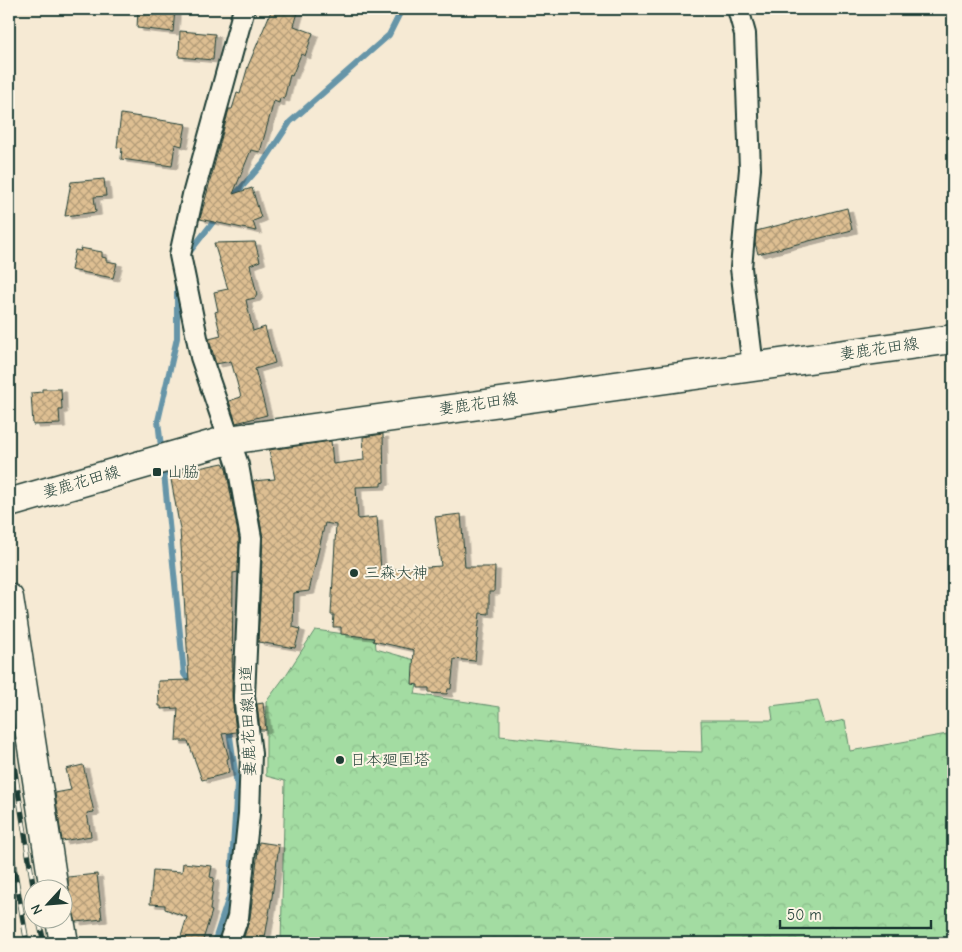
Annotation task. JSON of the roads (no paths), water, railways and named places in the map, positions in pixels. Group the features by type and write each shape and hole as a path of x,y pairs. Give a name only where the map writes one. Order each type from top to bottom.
{"main road":[{"name":"妻鹿花田線","path":"9,503 228,440 953,339"},
{"path":"9,598 52,880"},
{"path":"62,930 64,943"}],"street":[{"name":"妻鹿花田線旧道","path":"229,943 238,917 249,814 251,754 244,696 252,538 238,465 201,357 180,255 193,195 244,9"},
{"path":"738,9 745,34 750,169 741,268 753,367"}],"waterway":[{"path":"233,197 263,163 290,122 389,35 402,9"},
{"path":"188,254 217,217"},
{"path":"161,447 158,421 177,338 177,283"},
{"path":"164,473 184,674 193,686"},
{"path":"214,943 230,894 237,785 229,730 226,726"}],"railway":[{"path":"9,735 32,880"},
{"path":"9,838 27,943"},
{"path":"41,930 44,943"}],"place":[{"name":"山脇","path":"157,472"},
{"name":"三森大神","path":"354,573"},
{"name":"日本廻国塔","path":"340,760"}]}
